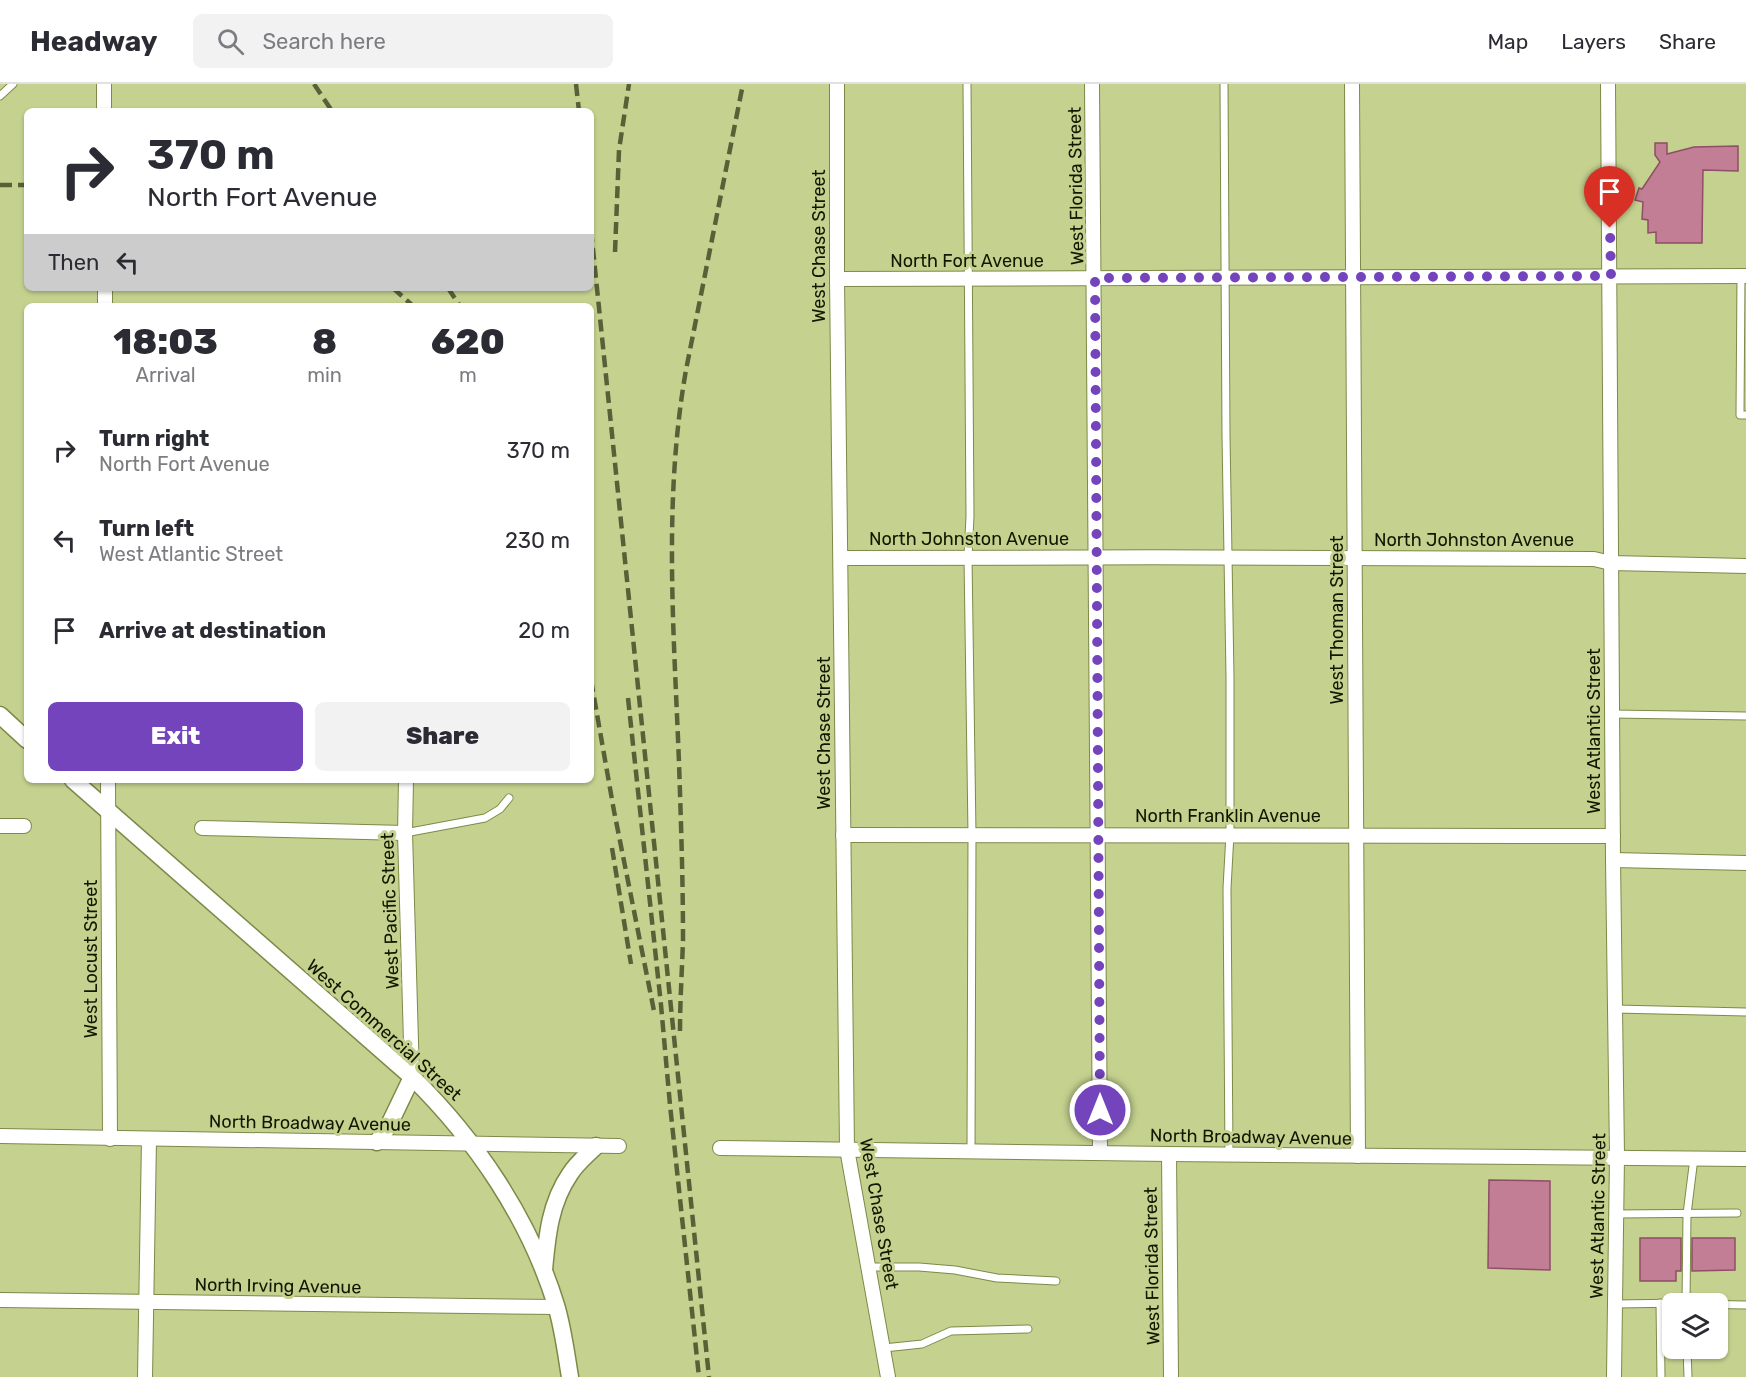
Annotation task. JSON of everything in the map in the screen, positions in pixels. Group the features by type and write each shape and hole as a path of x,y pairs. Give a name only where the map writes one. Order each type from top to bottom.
{"street":[{"path":"104,84 104,108"},
{"name":"West Chase Street","path":"837,84 837,279 847,1149 888,1377"},
{"name":"West Florida Street","path":"1092,84 1100,1152"},
{"name":"West Thoman Street","path":"1352,84 1358,1156"},
{"name":"West Atlantic Street","path":"1608,84 1617,1156 1614,1377"},
{"name":"North Fort Avenue","path":"837,279 1744,276"},
{"name":"North Johnston Avenue","path":"841,558 1096,556 1594,559 1611,563 1746,566"},
{"path":"0,715 24,737"},
{"name":"West Commercial Street","path":"76,783 412,1077 443,1108 497,1180 530,1240 544,1270 556,1307 570,1377"},
{"name":"West Locust Street","path":"108,783 110,1139"},
{"name":"West Pacific Street","path":"406,783 405,833 412,1077"},
{"path":"0,826 24,826"},
{"path":"202,828 405,833"},
{"name":"North Franklin Avenue","path":"843,834 1613,836"},
{"path":"1613,860 1746,863"},
{"path":"377,1142 388,1127 412,1077"},
{"name":"North Broadway Avenue","path":"0,1136 619,1146"},
{"path":"145,1377 149,1139"},
{"path":"544,1270 548,1231 556,1200 570,1172 596,1146"},
{"name":"North Broadway Avenue","path":"720,1148 1746,1159"},
{"name":"West Florida Street","path":"1169,1154 1171,1377"},
{"name":"North Irving Avenue","path":"0,1300 556,1307"}],"lane":[{"path":"0,96 13,84"},
{"path":"967,84 970,516 968,557 972,834 971,1151"},
{"path":"1224,84 1230,834 1227,888 1228,1155"},
{"path":"1744,276 1740,415 1746,415"},
{"path":"1612,714 1746,716"},
{"path":"405,833 485,818 500,809 509,798"},
{"path":"1615,1009 1746,1012"},
{"path":"1686,1293 1688,1214 1694,1158"},
{"path":"1616,1214 1737,1213"},
{"path":"869,1267 919,1267 955,1270 997,1278 1056,1281"},
{"path":"1615,1304 1660,1303 1661,1377"},
{"path":"1728,1304 1746,1305"},
{"path":"884,1348 922,1344 951,1330 1028,1329"},
{"path":"1687,1359 1688,1377"}],"building":[{"path":"1655,143 1667,143 1667,154 1694,147 1738,146 1738,171 1703,170 1702,243 1656,243 1656,232 1648,233 1648,220 1642,219 1643,202 1635,200 1639,188 1642,189 1660,162 1655,155"},
{"path":"1489,1180 1550,1181 1550,1270 1488,1268"},
{"path":"1640,1238 1681,1238 1681,1271 1676,1271 1676,1281 1640,1281"},
{"path":"1692,1238 1735,1238 1735,1270 1692,1271"}],"railway":[{"path":"314,84 330,108"},
{"path":"576,84 579,108"},
{"path":"615,252 619,150 629,84"},
{"path":"680,1031 683,918 672,566 674,468 686,370 743,84"},
{"path":"0,185 24,185"},
{"path":"594,259 709,1377"},
{"path":"396,291 410,303"},
{"path":"450,291 458,303"},
{"path":"594,697 655,1016"},
{"path":"628,698 699,1377"},
{"path":"612,848 631,964"}],"route":[{"path":"1100,1110 1095,278 1611,276 1610,228"}]}
